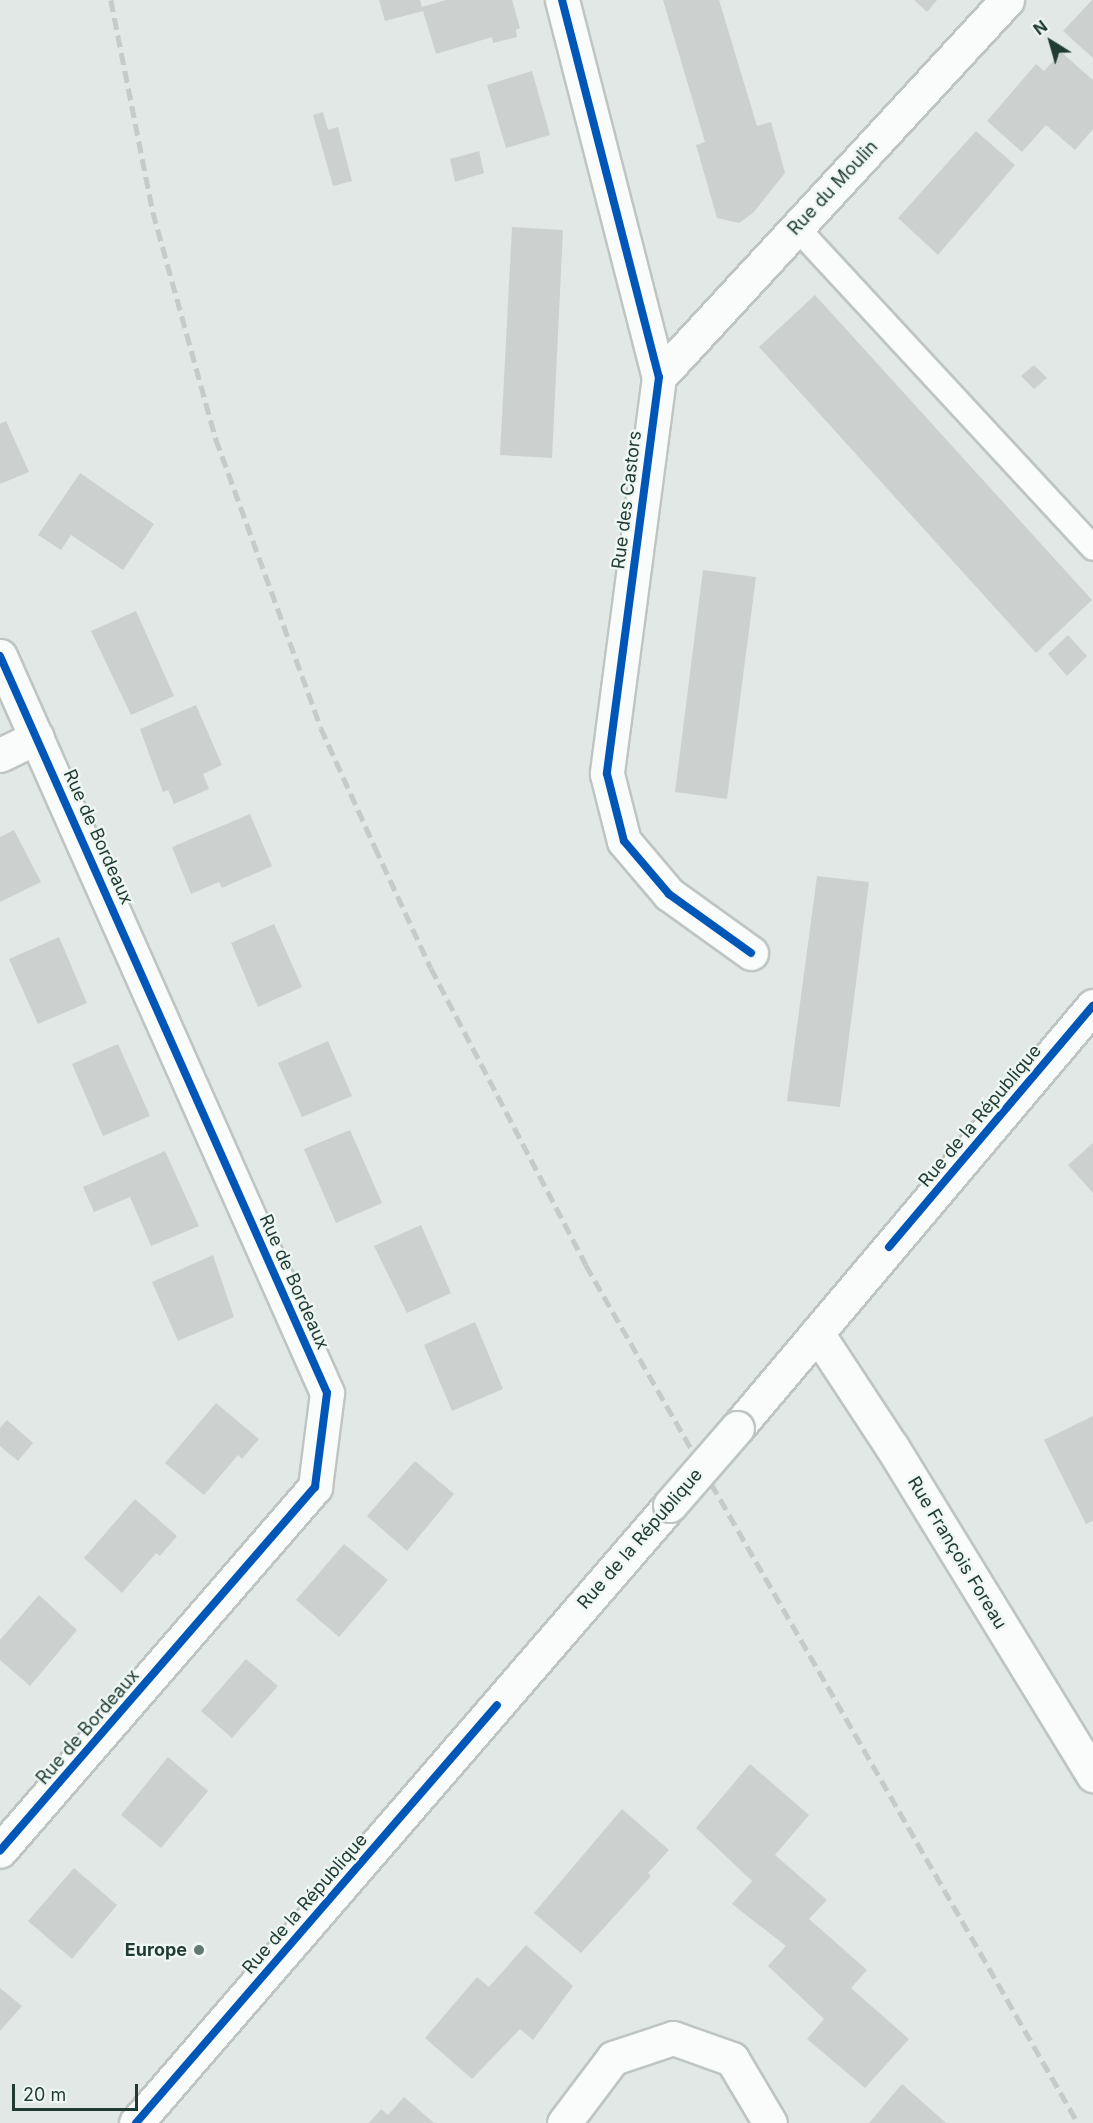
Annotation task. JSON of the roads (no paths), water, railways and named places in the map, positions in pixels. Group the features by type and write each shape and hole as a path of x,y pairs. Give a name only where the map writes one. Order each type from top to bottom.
{"street":[{"name":"Rue des Castors","path":"562,0 658,377 607,774 624,841 669,894 751,953"},
{"name":"Rue du Moulin","path":"658,377 1007,0"},
{"name":"Rue de Bordeaux","path":"0,656 327,1393 315,1488 0,1851"},
{"path":"0,755 37,737"},
{"name":"Rue de la République","path":"136,2123 736,1428 1093,1006"},
{"name":"Rue François Foreau","path":"817,1333 892,1447 1093,1775"},
{"path":"564,2123 613,2058 673,2038 732,2059 770,2123"}],"lane":[{"path":"796,227 1093,548"}],"railway":[{"path":"111,0 153,212 216,439 321,728 375,847 431,968 586,1265 1078,2123"}],"place":[{"name":"Europe","path":"199,1950"}]}
